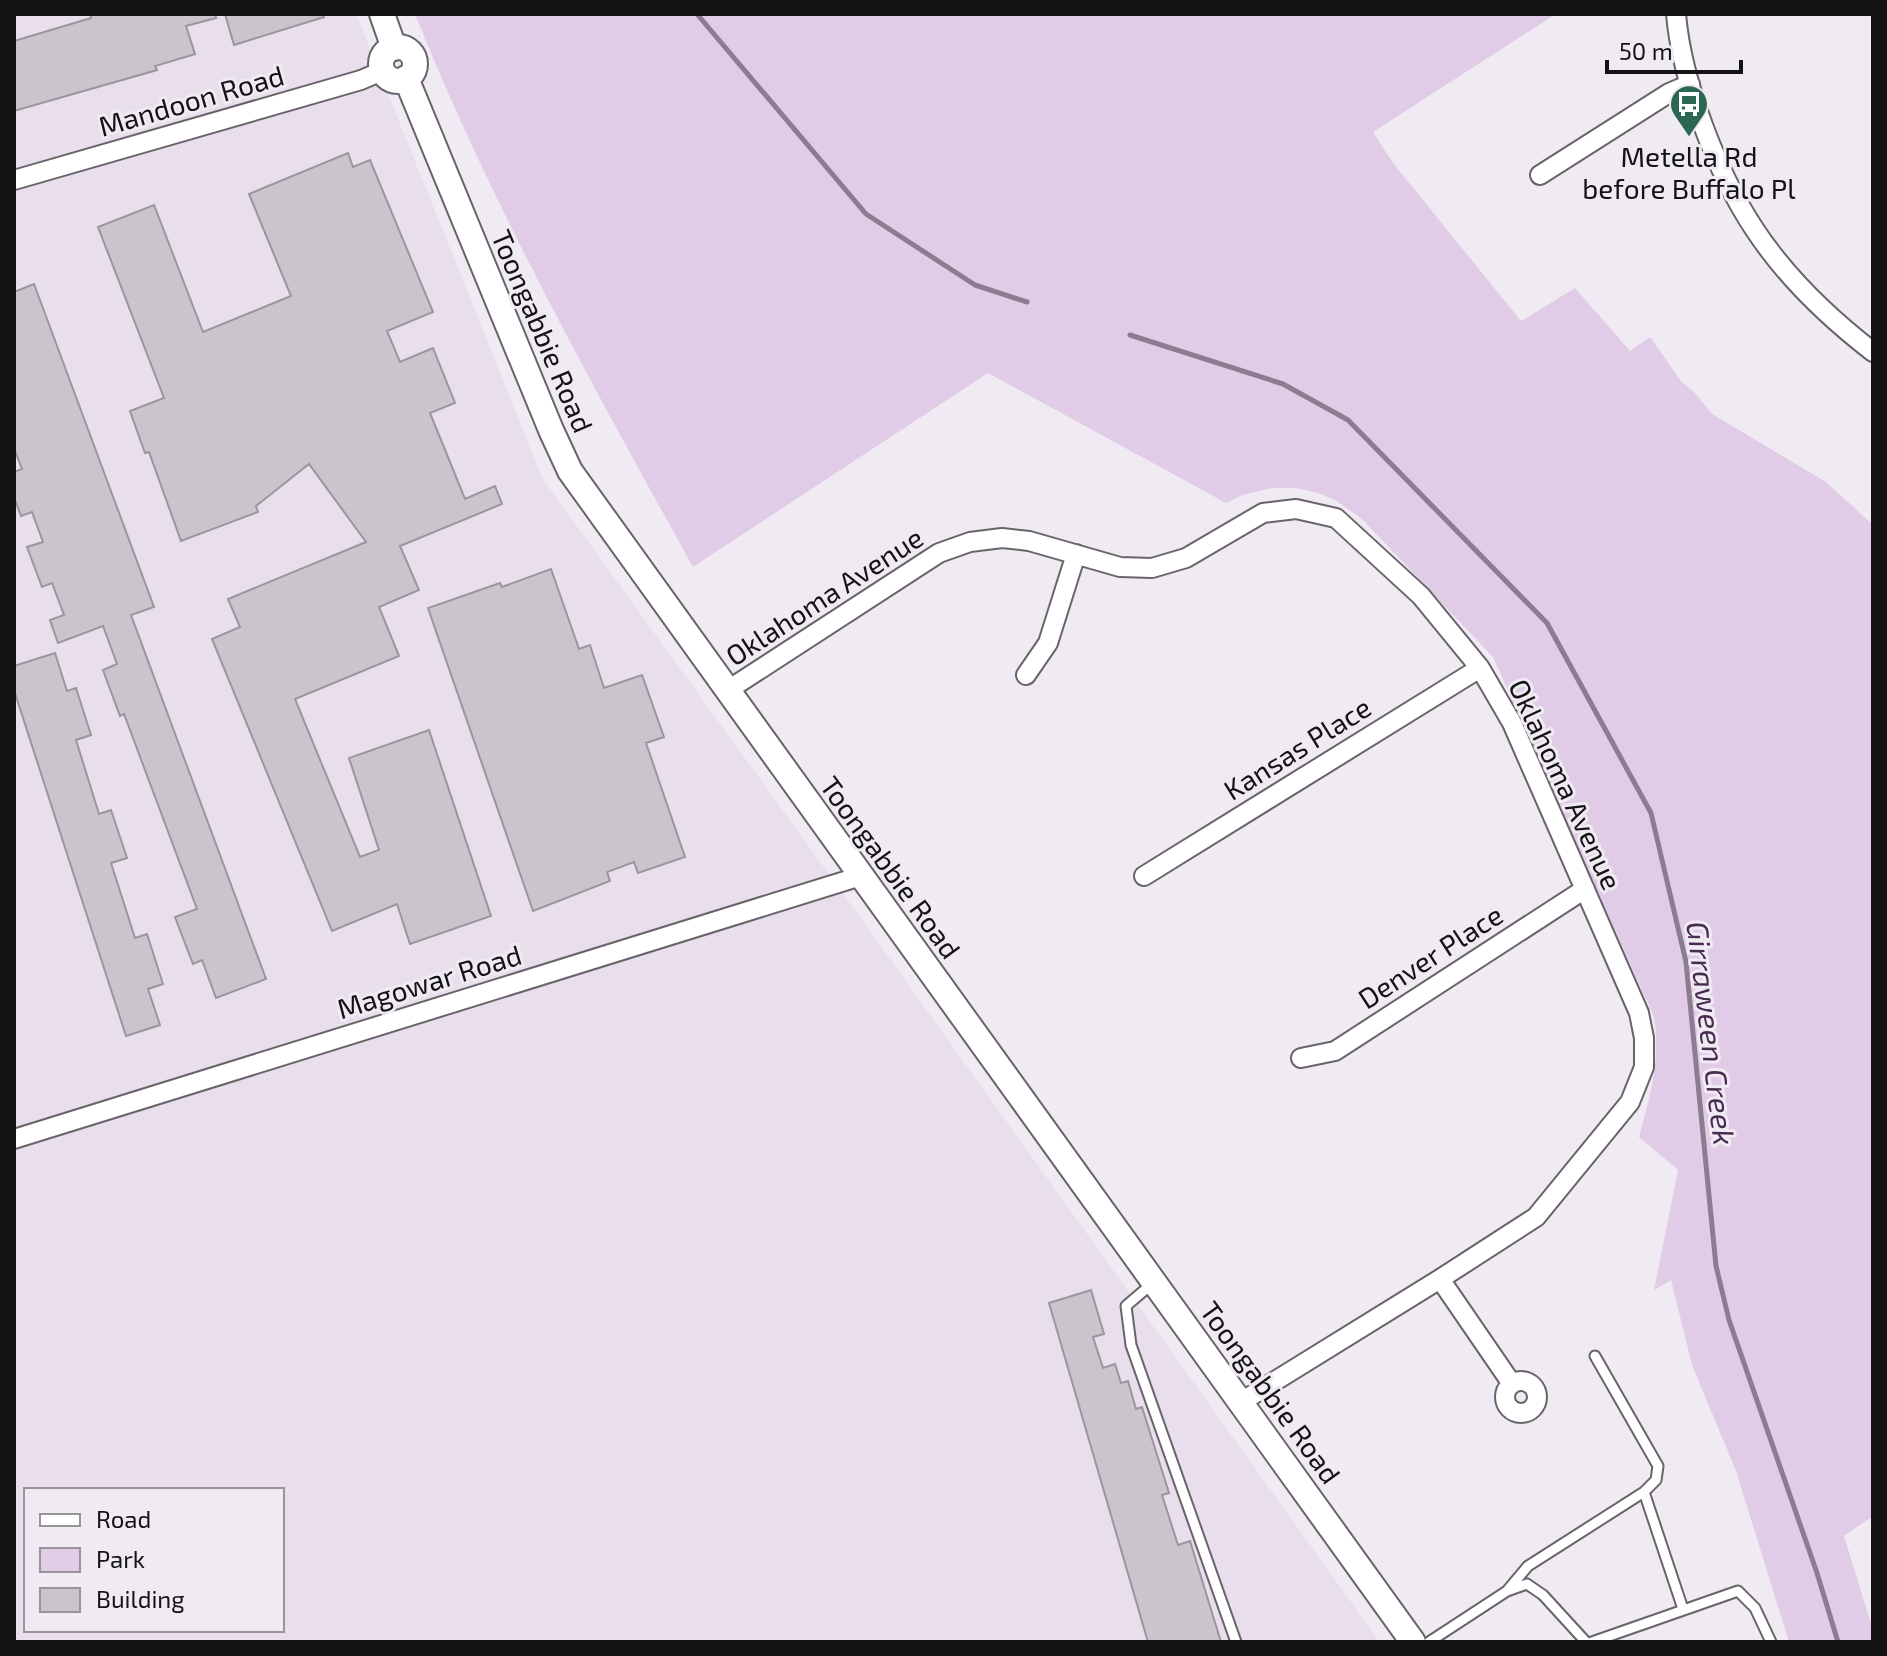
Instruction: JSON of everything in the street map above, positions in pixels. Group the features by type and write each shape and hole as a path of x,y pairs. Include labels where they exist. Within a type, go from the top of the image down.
{"main road":[{"path":"382,14 394,48"},
{"path":"394,48 406,50 414,61 412,73 406,78 395,81 382,71 383,56 394,48"},
{"name":"Toongabbie Road","path":"406,78 570,471 1416,1642"},
{"path":"1416,1642 1429,1642"}],"street":[{"path":"1676,14 1690,84 1711,147 1754,229 1823,310 1873,352"},
{"name":"Mandoon Road","path":"14,180 361,80 382,71"},
{"path":"1540,175 1669,93 1690,84"},
{"name":"Oklahoma Avenue","path":"728,690 939,553 970,542 1002,538 1029,541 1120,567 1152,568 1186,558 1263,513 1296,509 1336,518 1421,596 1480,668 1512,723 1639,1013 1644,1038 1644,1067 1630,1102 1536,1217 1241,1402"},
{"path":"1026,675 1048,643 1076,554"},
{"name":"Kansas Place","path":"1144,876 1480,668"},
{"name":"Magowar Road","path":"14,1139 861,876"},
{"name":"Denver Place","path":"1301,1058 1335,1051 1585,889"},
{"path":"1440,1279 1512,1384"}],"lane":[{"path":"1154,1282 1126,1306 1131,1345 1236,1642"},
{"path":"1507,1591 1528,1566 1644,1492 1656,1480 1658,1466 1595,1356"},
{"path":"1644,1492 1683,1609"},
{"path":"1429,1642 1507,1591 1527,1584 1543,1595 1586,1642"},
{"path":"1592,1642 1738,1591 1755,1608 1771,1642"}],"shaded area":[{"path":"14,14 356,14 542,478 1377,1642 14,1642"}],"green space":[{"path":"415,14 1556,14 1373,132 1393,163 1521,321 1575,288 1630,351 1650,337 1681,381 1712,414 1826,482 1873,525 1873,1516 1844,1536 1873,1630 1873,1642 1789,1642 1736,1471 1692,1365 1671,1280 1654,1290 1678,1170 1639,1137 1655,1063 1654,1017 1493,657 1362,519 1335,500 1296,488 1272,488 1226,503 988,373 693,567 510,226"}],"building":[{"path":"90,14 215,14 216,18 186,26 195,54 155,66 157,70 14,111 14,41 91,18"},
{"path":"225,14 323,14 324,17 234,45"},
{"path":"348,153 353,167 370,160 433,312 387,331 400,362 433,348 455,403 430,413 465,499 495,486 502,504 400,546 419,590 379,607 399,656 295,699 360,857 379,850 349,758 429,730 491,916 410,944 397,904 332,931 212,639 240,627 228,599 366,542 309,464 256,506 258,512 181,541 149,452 145,453 130,411 164,398 98,227 154,205 203,332 291,296 249,194"},
{"path":"34,284 154,607 131,615 266,979 216,998 202,960 193,964 175,917 197,909 124,714 120,716 103,670 117,664 103,626 58,643 50,620 64,615 52,583 42,587 27,547 43,542 32,512 21,516 14,497 14,472 22,469 14,448 14,292"},
{"path":"551,569 579,649 590,645 604,688 642,675 664,737 646,743 685,857 638,873 634,862 607,872 610,881 533,911 428,608"},
{"path":"55,653 67,691 76,688 91,735 76,740 99,814 111,810 127,858 111,863 135,938 147,934 163,984 148,989 160,1025 126,1036 14,690 14,666"},
{"path":"1091,1290 1104,1334 1093,1337 1103,1368 1115,1364 1121,1383 1128,1381 1136,1409 1142,1407 1169,1493 1162,1495 1178,1545 1190,1541 1221,1642 1148,1642 1049,1303"}],"waterway":[{"name":"Girraween Creek","path":"697,14 866,214 975,285 1027,302"},
{"name":"Girraween Creek","path":"1130,335 1283,384 1348,420 1547,623 1651,813 1686,962 1716,1266 1729,1320 1838,1642"}],"place":[{"name":"Metella Rd before Buffalo Pl","path":"1689,138"}]}
